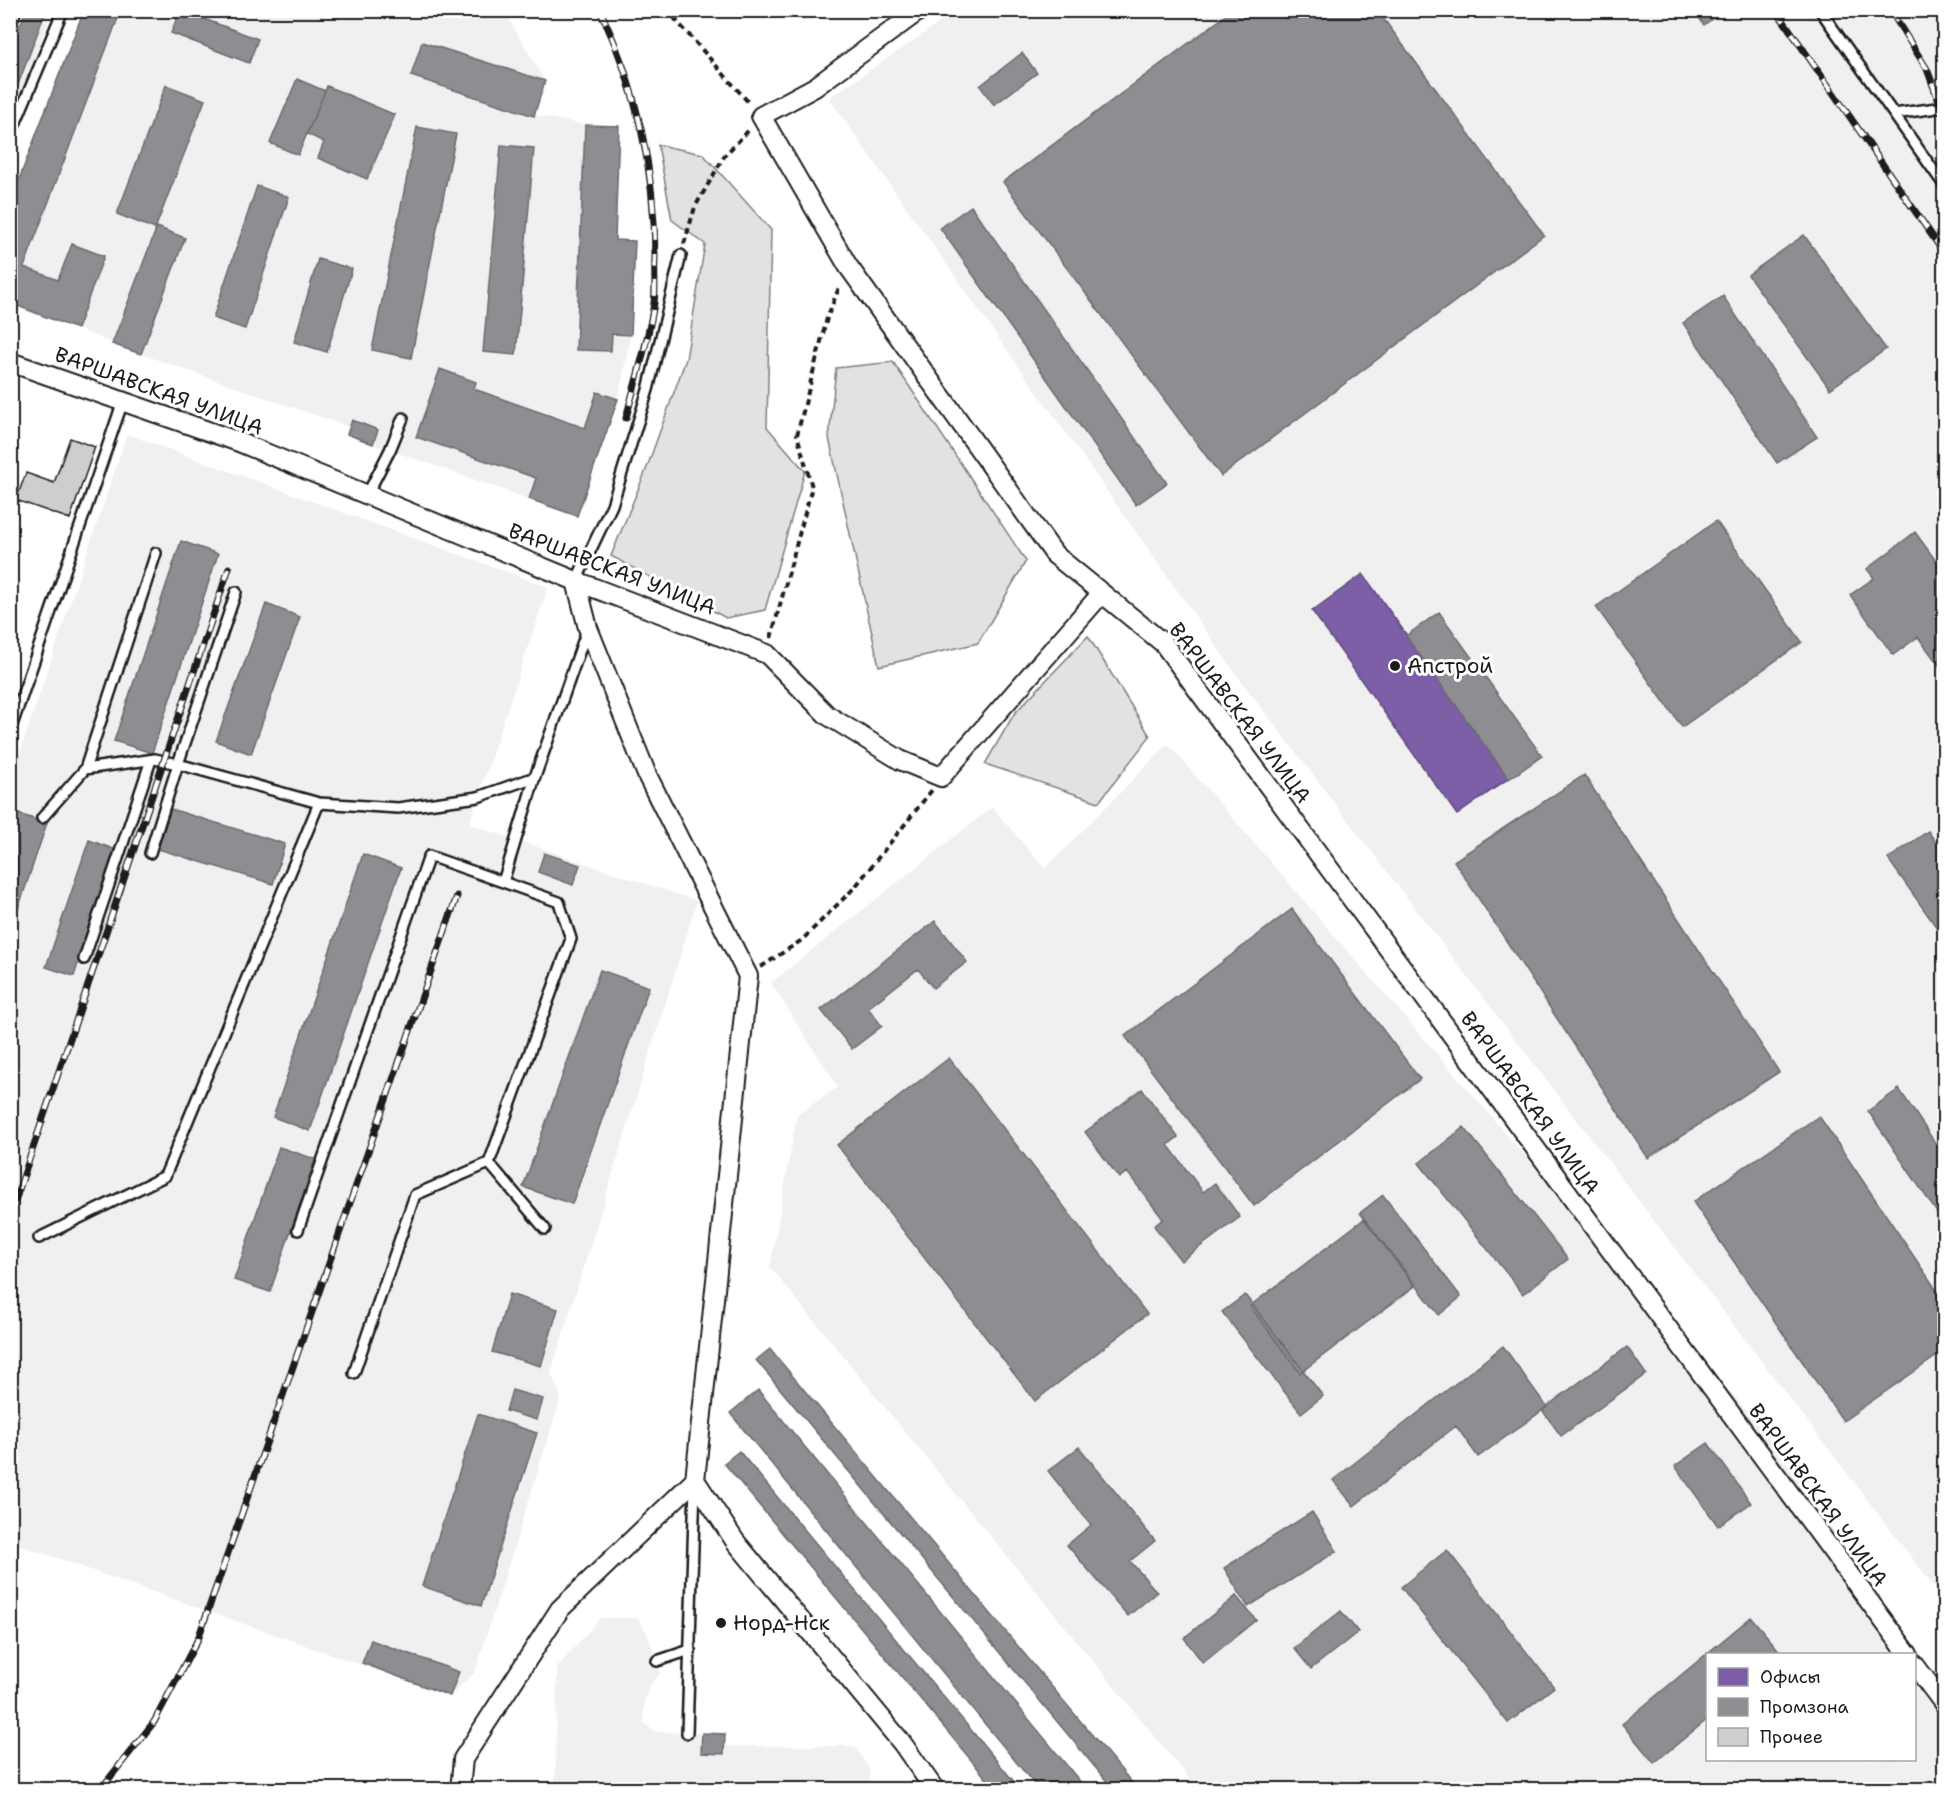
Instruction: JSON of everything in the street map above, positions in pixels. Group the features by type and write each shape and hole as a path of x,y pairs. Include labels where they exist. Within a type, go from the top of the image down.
{"street":[{"path":"761,116 815,87 920,10"},
{"name":"ВАРШАВСКАЯ УЛИЦА","path":"761,116 848,266 1055,555 1163,643 1907,1653"},
{"name":"ВАРШАВСКАЯ УЛИЦА","path":"10,362 239,442 576,581 767,654 827,715 900,760 941,777"},
{"path":"576,581 588,628 647,775 748,976 695,1480 735,1541 902,1743 935,1790"},
{"path":"941,777 1102,593"},
{"path":"459,1790 463,1759 560,1610 695,1480"},
{"path":"1916,1667 1944,1704"}],"lane":[{"path":"10,25 16,10"},
{"path":"10,136 63,10"},
{"path":"1820,10 1944,185"},
{"path":"1894,114 1944,107"},
{"path":"576,581 612,505 648,390 681,255"},
{"path":"10,731 123,401"},
{"path":"367,495 403,418"},
{"path":"42,818 85,769 156,553"},
{"path":"150,853 236,592"},
{"path":"503,882 536,777 588,628"},
{"path":"85,769 151,760 178,764 319,803 398,808 478,797 536,777"},
{"path":"84,959 151,760"},
{"path":"39,1238 165,1176 319,803"},
{"path":"298,1230 429,856 559,902 571,939 489,1163 416,1195 354,1373"},
{"path":"489,1163 545,1229"},
{"path":"687,1733 695,1480"},
{"path":"657,1661 690,1650"}],"path":[{"path":"667,10 761,116 725,155 695,207 681,255"},
{"path":"767,654 812,487 797,435 827,318 848,266"},
{"path":"748,976 802,940 855,887 941,777"}],"shaded area":[{"path":"11,11 52,11 11,122"},
{"path":"84,11 504,11 545,81 534,115 585,125 619,126 615,239 635,241 631,335 618,399 577,516 373,444 349,427 141,354 11,303 10,203"},
{"path":"957,11 1944,11 1944,1600 1242,682 829,98"},
{"path":"658,145 703,154 771,230 767,427 805,471 765,610 726,618 611,556 646,470 686,359 705,244 672,220"},
{"path":"893,362 1026,561 978,643 879,666 829,438 836,368"},
{"path":"127,434 548,587 469,824 697,901 551,1373 561,1397 475,1672 450,1696 11,1542 11,779"},
{"path":"1088,636 1150,736 1099,802 985,764 1014,714"},
{"path":"1168,744 1769,1437 1944,1690 1944,1789 1198,1789 770,1267 797,1115 838,1087 771,983 992,807 1045,869"},
{"path":"600,1618 638,1618 647,1633 661,1673 651,1683 644,1703 644,1723 656,1732 725,1734 725,1746 855,1746 869,1769 871,1789 555,1790 557,1668"}],"building: Офисы":[{"path":"1363,574 1509,778 1457,815 1312,611"}],"building: Промзона":[{"path":"26,10 46,10 10,106 10,51"},
{"path":"84,10 121,10 24,267 58,280 72,244 104,256 77,329 10,303 10,203"},
{"path":"180,10 258,39 249,63 171,33"},
{"path":"1233,10 1377,10 1544,235 1221,476 1003,182"},
{"path":"1694,10 1724,10 1704,25"},
{"path":"422,42 545,81 534,116 411,76"},
{"path":"1022,53 1037,73 994,105 980,86"},
{"path":"297,79 325,91 298,155 270,143"},
{"path":"166,85 205,100 155,229 117,214"},
{"path":"327,86 395,115 367,179 318,158 324,142 307,134"},
{"path":"585,125 619,126 615,240 635,241 631,335 612,334 611,351 576,350"},
{"path":"417,127 456,134 411,358 372,350"},
{"path":"501,145 534,148 516,355 483,352"},
{"path":"257,186 289,197 245,329 213,318"},
{"path":"971,206 1167,483 1136,505 940,228"},
{"path":"157,227 185,238 141,354 112,344"},
{"path":"1804,235 1886,349 1830,389 1748,275"},
{"path":"318,259 352,269 327,352 294,342"},
{"path":"1723,296 1817,437 1777,463 1683,323"},
{"path":"440,369 476,382 474,389 585,428 597,392 618,399 577,516 529,499 536,478 416,437"},
{"path":"352,420 378,430 373,444 347,434"},
{"path":"1716,521 1802,642 1682,727 1596,607"},
{"path":"1915,532 1944,572 1944,672 1918,637 1893,655 1850,595 1874,578 1867,569"},
{"path":"181,541 218,554 152,753 114,741"},
{"path":"266,604 300,617 251,754 216,741"},
{"path":"1439,612 1542,756 1509,779 1406,636"},
{"path":"1584,775 1779,1072 1648,1158 1454,861"},
{"path":"171,809 285,844 273,884 158,849"},
{"path":"12,812 47,823 10,933 10,817"},
{"path":"1928,831 1944,854 1944,938 1888,859"},
{"path":"89,840 116,850 74,976 46,967"},
{"path":"544,853 580,865 573,885 538,872"},
{"path":"363,854 401,868 310,1131 273,1117"},
{"path":"1292,909 1420,1079 1254,1206 1125,1036"},
{"path":"935,921 967,962 933,988 918,969 868,1008 882,1026 852,1049 821,1010"},
{"path":"600,970 649,987 572,1204 523,1187"},
{"path":"949,1058 1147,1314 1035,1401 837,1145"},
{"path":"1142,1089 1178,1137 1168,1145 1203,1192 1215,1183 1240,1217 1181,1261 1154,1226 1163,1219 1127,1172 1119,1178 1085,1132"},
{"path":"1899,1089 1944,1156 1944,1223 1868,1111"},
{"path":"1819,1116 1944,1301 1944,1351 1843,1421 1693,1202"},
{"path":"1464,1127 1568,1259 1523,1294 1419,1163"},
{"path":"279,1147 315,1159 270,1292 234,1280"},
{"path":"1383,1195 1461,1297 1439,1315 1360,1213"},
{"path":"1364,1219 1415,1286 1300,1373 1250,1306"},
{"path":"509,1294 558,1309 541,1366 492,1352"},
{"path":"1245,1295 1323,1396 1301,1413 1222,1312"},
{"path":"1503,1346 1547,1407 1478,1457 1456,1426 1354,1506 1333,1480"},
{"path":"1627,1347 1646,1374 1561,1436 1542,1410"},
{"path":"770,1349 1138,1790 1114,1790 756,1360"},
{"path":"512,1390 543,1399 537,1420 506,1411"},
{"path":"758,1390 1087,1790 1039,1790 730,1413"},
{"path":"478,1414 537,1433 481,1606 422,1586"},
{"path":"1708,1443 1751,1503 1718,1526 1675,1466"},
{"path":"1079,1447 1155,1541 1130,1561 1157,1592 1128,1616 1067,1545 1091,1525 1048,1471"},
{"path":"739,1451 1021,1790 996,1790 724,1463"},
{"path":"1312,1512 1337,1551 1248,1607 1224,1568"},
{"path":"1447,1550 1554,1687 1508,1723 1401,1587"},
{"path":"1236,1596 1256,1620 1203,1663 1184,1638"},
{"path":"1341,1611 1358,1632 1311,1669 1294,1648"},
{"path":"1751,1617 1781,1653 1708,1653"},
{"path":"371,1640 459,1672 450,1696 362,1663"},
{"path":"1706,1654 1706,1721 1654,1763 1622,1724"},
{"path":"702,1733 725,1734 724,1754 701,1753"}],"building: Прочее":[{"path":"70,438 95,447 70,519 16,500 26,473 54,483"}],"railway":[{"path":"600,10 634,100 647,162 654,225 654,303 626,418"},
{"path":"1776,10 1944,253"},
{"path":"1890,10 1927,69 1944,115"},
{"path":"10,1216 229,568"},
{"path":"100,1790 154,1722 198,1639 457,896"}],"place":[{"name":"Апстрой","path":"1395,666"},
{"name":"Норд-Нск","path":"721,1623"}]}
